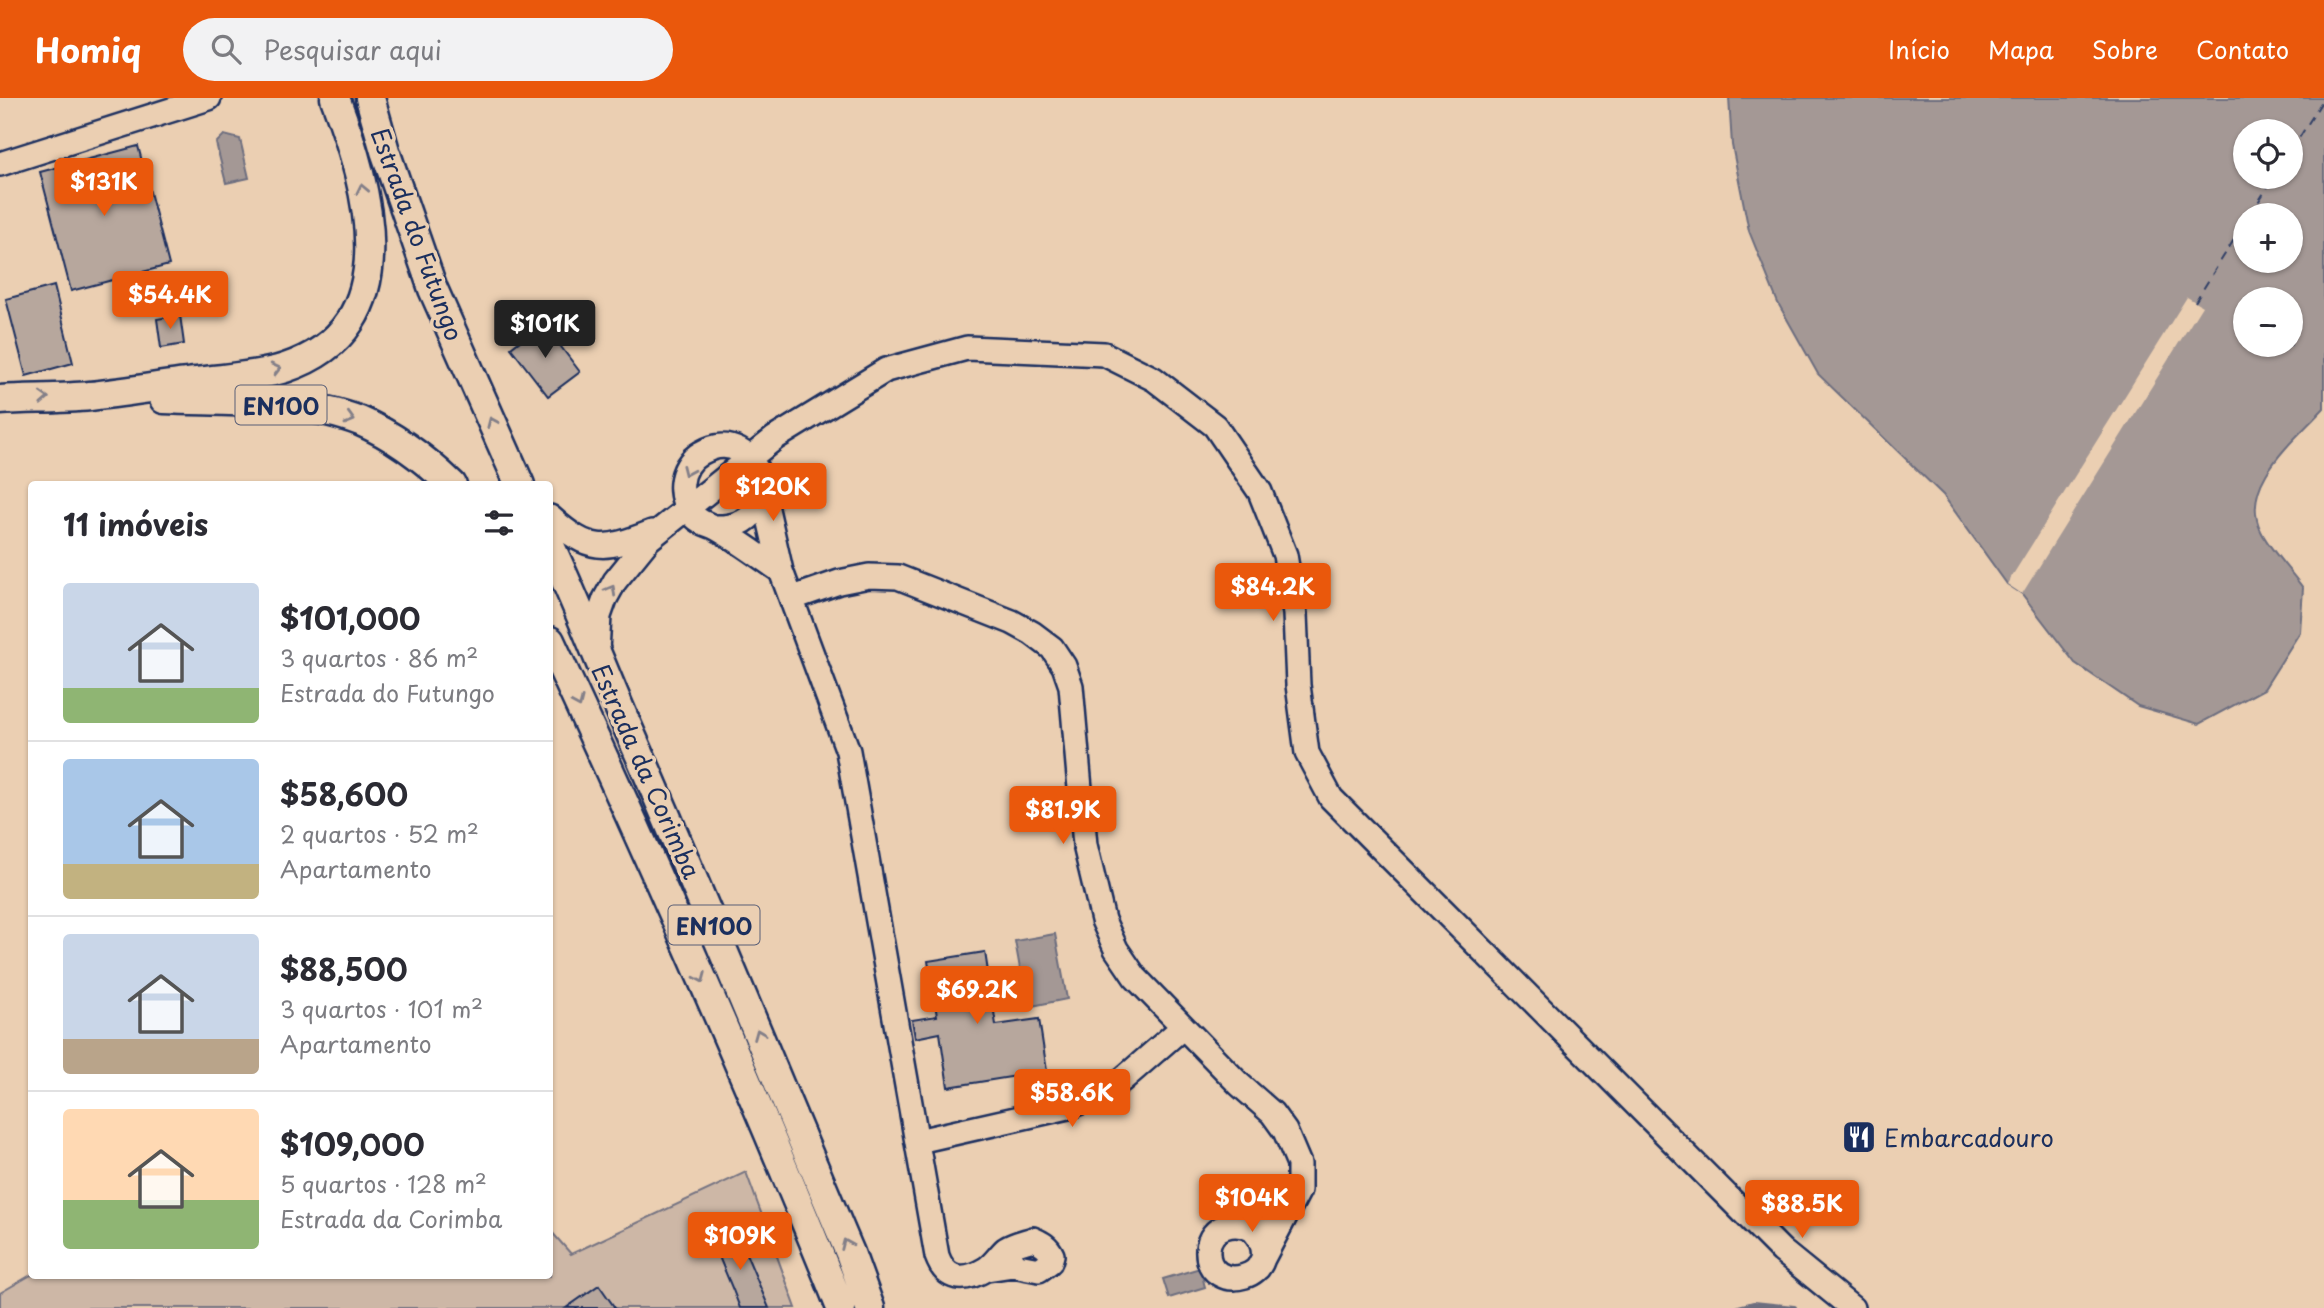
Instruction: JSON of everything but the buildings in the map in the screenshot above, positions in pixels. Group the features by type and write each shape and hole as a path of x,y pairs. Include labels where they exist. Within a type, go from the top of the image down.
{"main road":[{"name":"Estrada do Futungo","path":"0,400 88,396 284,369 324,349 339,336 353,318 366,290 370,250 361,184 335,98"},
{"name":"Estrada do Futungo","path":"370,98 385,151 433,289 518,481"},
{"name":"EN100","path":"88,396 274,404 319,411 358,421 385,434 429,463 448,481"},
{"name":"Estrada da Corimba","path":"553,552 704,902 850,1253 870,1308"},
{"name":"Estrada da Corimba","path":"553,648 673,913 841,1308"}],"street":[{"path":"0,164 209,98"},
{"path":"597,656 599,616 605,599 615,581 649,539 775,438 886,370 967,348 1104,354 1154,379 1215,426 1260,492 1284,555 1295,614 1298,685 1307,753 1331,798 1782,1251 1852,1308"},
{"path":"781,571 714,527 703,524 687,509 681,488 682,478 693,459 701,452 722,447 732,448 749,457 757,467 781,571 848,751 937,1256 942,1269 952,1276 963,1278 987,1269"},
{"path":"714,527 737,525 747,519 761,499 762,487"},
{"path":"553,519 575,537 606,547 622,545 665,527"},
{"path":"793,598 839,582 869,576 898,577 1012,622 1052,648 1064,666 1071,686 1085,845 1103,920 1116,949 1135,977 1239,1084 1272,1113 1285,1131 1299,1164 1299,1190 1258,1268"},
{"path":"918,1141 1068,1107 1094,1097 1122,1080 1183,1027"},
{"path":"1253,1230 1283,1219"},
{"path":"1235,1224 1245,1225 1253,1230 1264,1247 1263,1259 1258,1268 1242,1279 1230,1279 1221,1275 1209,1260 1211,1240 1221,1228 1235,1224"}],"shaded area":[{"path":"1729,98 2324,98 2324,408 2273,464 2257,496 2256,514 2261,531 2303,588 2300,632 2264,689 2199,724 2138,706 2075,663 2022,594 2007,584 1943,495 1818,374 1778,303 1749,231 1732,145"},
{"path":"224,135 240,139 249,178 226,183 216,143"},
{"path":"1055,934 1067,999 1027,1007 1015,941"},
{"path":"746,1172 796,1308 0,1308 0,1293 28,1277 28,1279 553,1279 553,1233 571,1254"},
{"path":"1200,1268 1205,1287 1169,1298 1163,1279"}],"pier":[{"path":"2187,297 2202,306 2022,594 2007,584"}],"waterway":[{"path":"1739,1308 1754,1304 1794,1308"}],"ferry route":[{"path":"2303,132 2324,98"},
{"path":"2258,203 2266,189"},
{"path":"2195,302 2233,241"}],"place":[{"name":"Embarcadouro","path":"1859,1137"}]}
